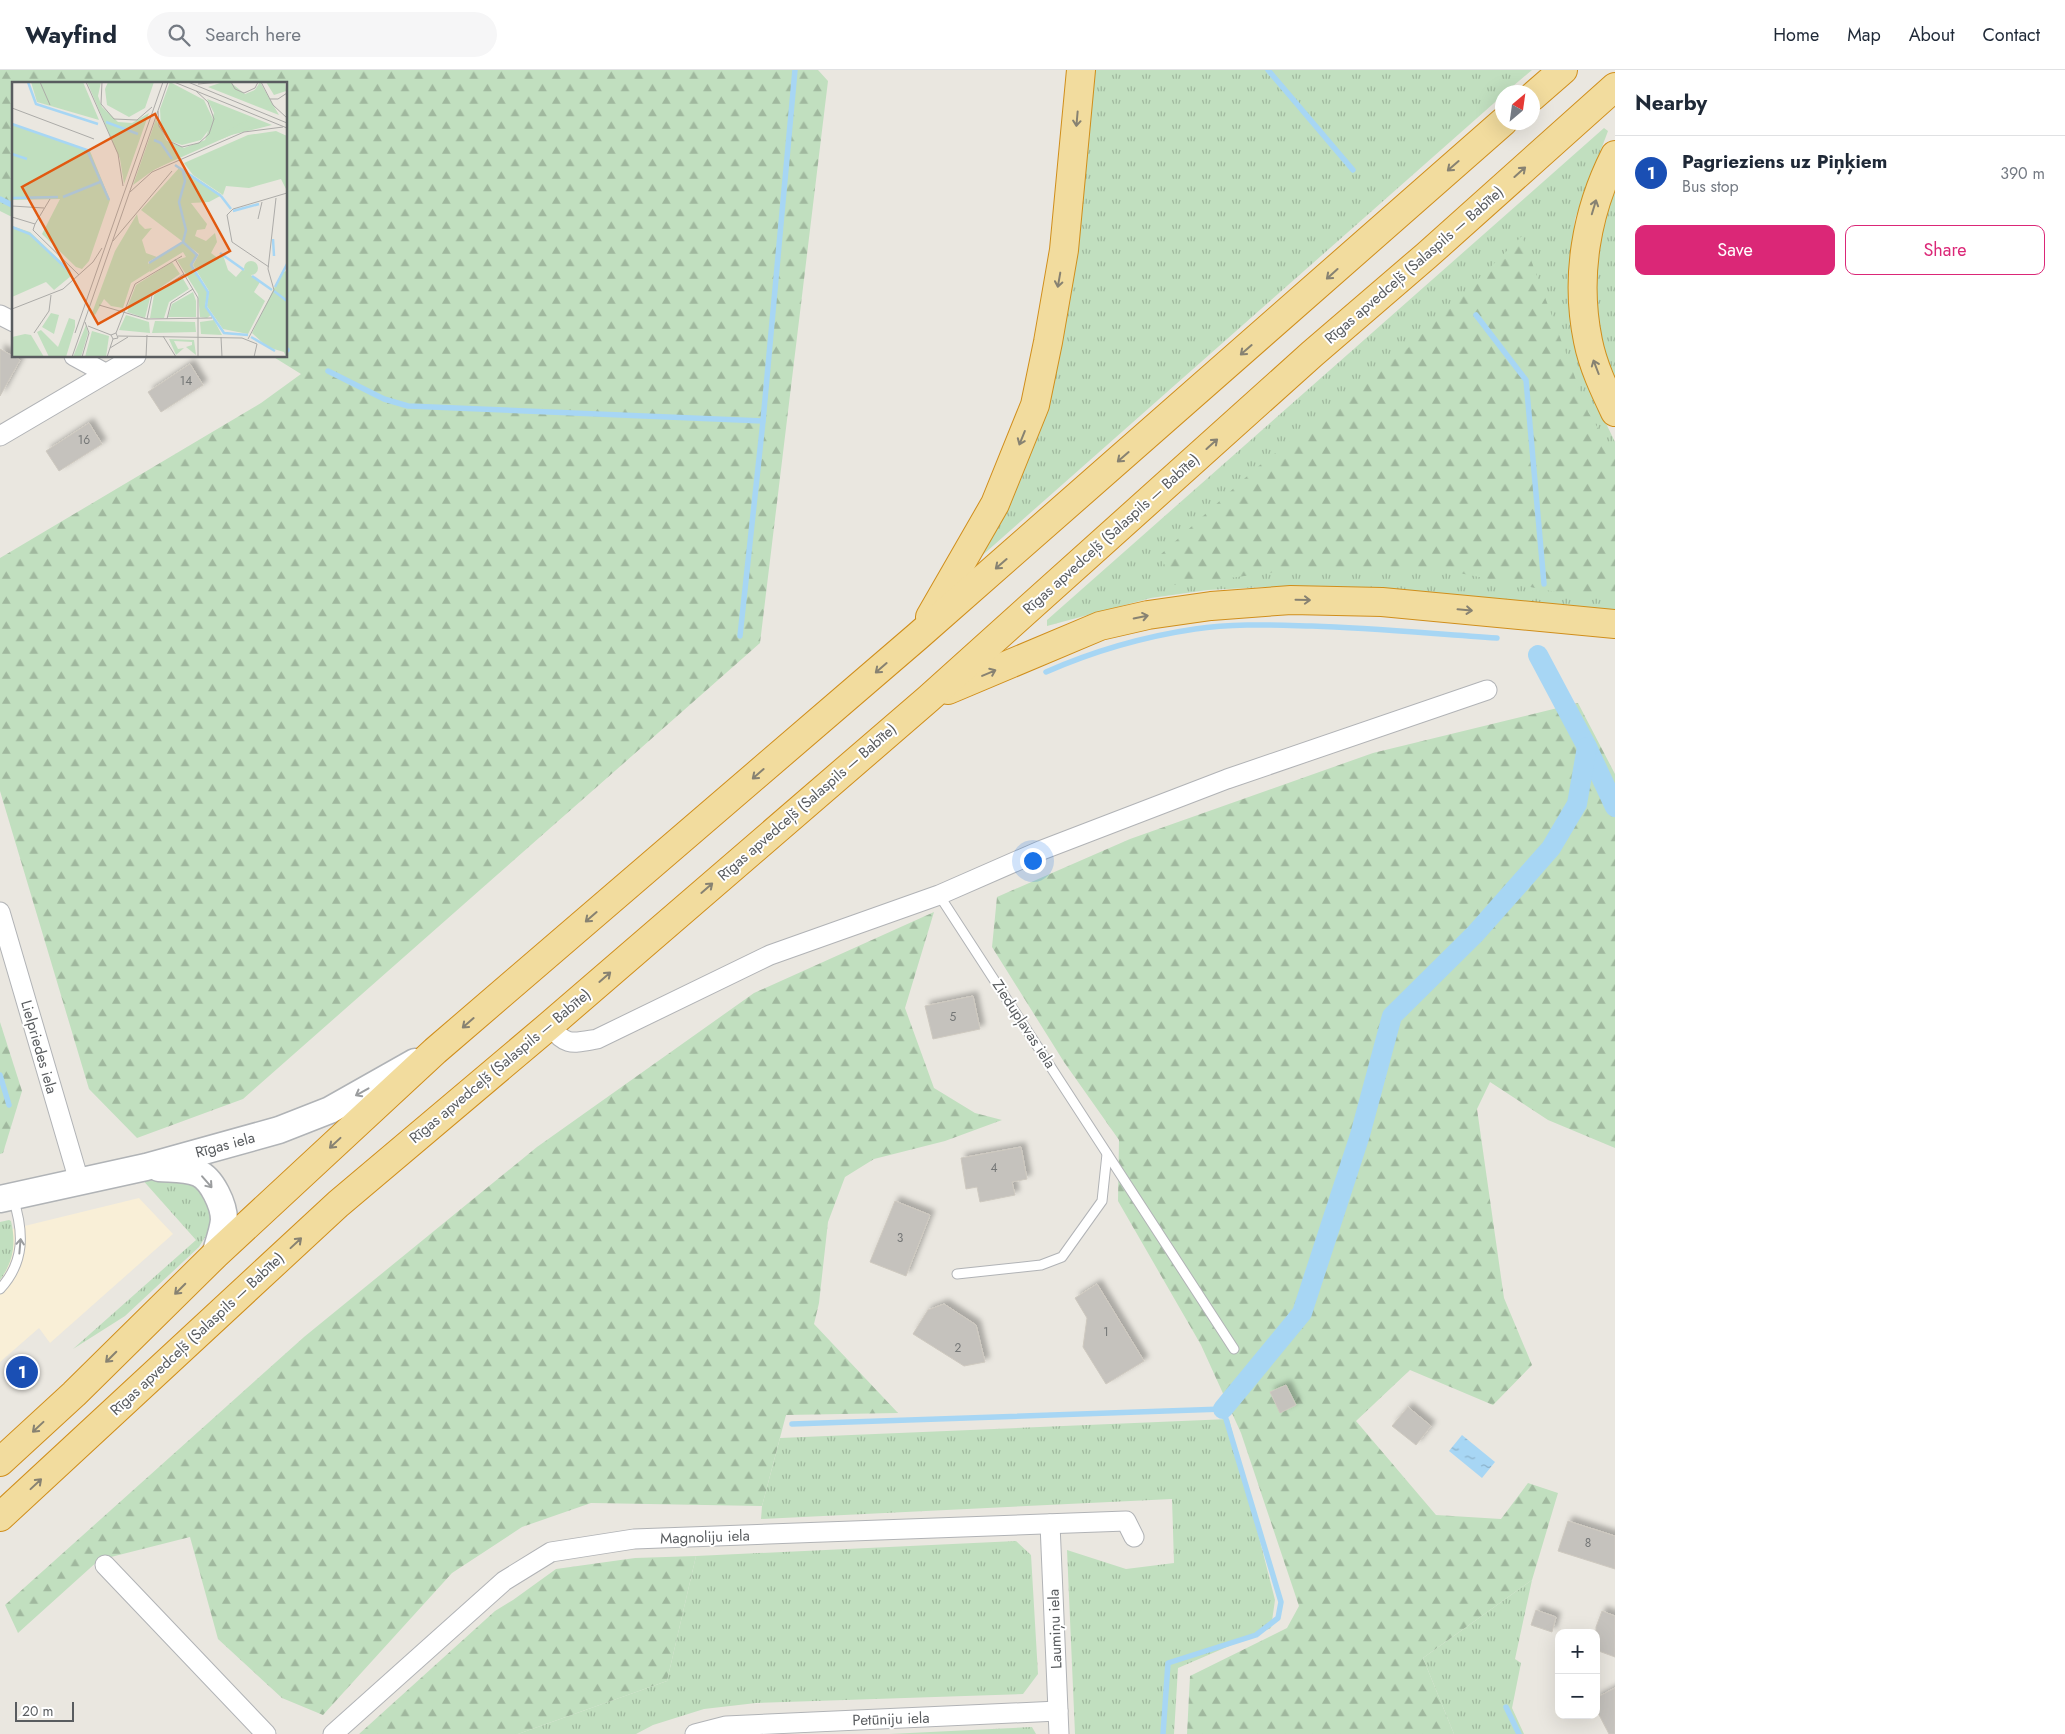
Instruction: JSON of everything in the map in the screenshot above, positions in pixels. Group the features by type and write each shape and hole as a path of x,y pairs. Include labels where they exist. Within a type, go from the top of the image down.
{"highway":[{"path":"918,636 996,504 1034,405 1048,342 1064,250 1081,70"},
{"path":"1540,90 1563,70"},
{"name":"Rīgas apvedceļš (Salaspils — Babīte)","path":"0,1517 338,1204 550,1025 928,699 1312,354 1426,256 1615,88"},
{"path":"0,1462 74,1394 215,1255 435,1051 918,636 1495,129"},
{"path":"1615,155 1592,210 1584,258 1582,291 1590,347 1615,412"},
{"path":"928,699 1100,626 1148,615 1211,606 1291,600 1382,602 1615,624"}],"main road":[{"name":"Rīgas iela","path":"6,1198 146,1167 279,1130 330,1110 435,1051"},
{"path":"146,1167 186,1170 199,1174 210,1182 217,1195 224,1221 215,1255"}],"street":[{"path":"0,315 12,321"},
{"path":"78,358 105,373"},
{"path":"0,436 132,358"},
{"path":"550,1025 558,1037 571,1043 597,1039 770,955 939,896 1042,850 1227,779 1487,690"},
{"name":"Lielpriedes iela","path":"0,912 79,1181"},
{"name":"Magnoliju iela","path":"333,1734 504,1581 551,1552 634,1539 1126,1521 1134,1537"},
{"name":"Laumiņu iela","path":"1050,1524 1059,1734"},
{"path":"105,1564 266,1734"},
{"name":"Petūniju iela","path":"695,1734 726,1726 1058,1711"}],"lane":[{"name":"Ziedupļavas iela","path":"939,896 999,984 1234,1349"},
{"path":"957,1274 1041,1265 1062,1257 1102,1201 1107,1154"},
{"path":"0,1289 14,1271 18,1260 21,1230 6,1198"}],"shaded area":[{"path":"139,1198 173,1234 50,1343 39,1328 0,1362 0,1232"}],"green space":[{"path":"0,70 818,70 828,81 760,643 243,1099 137,1138 89,1089 0,791 0,558 261,403 301,374 275,358 288,358 288,82 12,82 12,217 0,211"},
{"path":"1089,70 1532,70 1514,85 1495,85 1495,102 977,560 1012,479"},
{"path":"1604,128 1608,131 1575,219 1570,273 1591,392 1615,442 1615,611 1327,587 1267,587 1208,590 1151,598 1047,626 1047,620"},
{"path":"1615,184 1615,382 1601,333 1595,281 1599,239"},
{"path":"1522,236 1588,412 1615,456 1615,592 1576,596 1444,570 1283,571 1174,585 1160,555 1255,469 1408,348"},
{"path":"1578,703 1615,774 1615,1148 1548,1120 1490,1082 1477,1109 1504,1298 1532,1365 1493,1405 1410,1370 1356,1421 1436,1515 1501,1519 1528,1483 1558,1493 1532,1580 1423,1658 1454,1734 1187,1734 1190,1676 1287,1628 1299,1606 1241,1433 1201,1345 1118,1201 1119,1140 1064,1062 992,947 997,897 1130,839 1373,753"},
{"path":"934,912 905,1008 934,1088 975,1113 1002,1120 945,1141 874,1159 845,1177 828,1222 819,1303 814,1324 898,1413 786,1415 762,1506 591,1503 522,1527 452,1573 323,1715 282,1698 218,1639 190,1537 99,1560 18,1633 5,1605 304,1337 537,1147 754,993"},
{"path":"0,1022 22,1091 3,1153 0,1154"},
{"path":"140,1177 194,1183 210,1205 212,1221 207,1234 199,1247 125,1316 73,1349 196,1240"},
{"path":"9,1220 13,1229 13,1252 5,1273 0,1280 0,1222"},
{"path":"1229,1419 1275,1600 1271,1628 1178,1668 1174,1734 1075,1734 1067,1550 1126,1569 1174,1563 1172,1499 761,1519 762,1506 780,1438"},
{"path":"1016,1541 1031,1555 1038,1674 1023,1694 756,1703 704,1709 653,1725 636,1734 518,1734 667,1681 696,1556"},
{"path":"696,1556 667,1681 518,1734 359,1734 495,1611 556,1569 635,1558"},
{"path":"1532,1580 1515,1659 1521,1663 1512,1708 1524,1734 1454,1734 1423,1658"},
{"path":"1032,1727 1036,1734 889,1734"}],"water":[{"path":"1462,1435 1495,1462 1482,1478 1449,1451"}],"building":[{"path":"0,349 12,356 12,358 20,360 0,396"},
{"path":"190,364 203,385 161,412 148,392"},
{"path":"89,423 102,444 59,471 46,451"},
{"path":"973,996 980,1029 933,1039 925,1006"},
{"path":"1021,1147 1027,1179 1012,1182 1015,1195 980,1202 977,1187 966,1189 961,1158"},
{"path":"895,1201 930,1215 906,1276 870,1262"},
{"path":"1097,1284 1144,1361 1106,1384 1083,1347 1087,1318 1075,1298"},
{"path":"944,1304 976,1325 985,1362 964,1366 913,1334 928,1310"},
{"path":"1286,1385 1296,1405 1280,1413 1270,1392"},
{"path":"1408,1407 1431,1426 1416,1445 1392,1426"},
{"path":"1568,1521 1615,1536 1615,1569 1558,1551"},
{"path":"1536,1610 1556,1617 1552,1632 1531,1625"},
{"path":"1602,1611 1615,1616 1615,1657 1600,1651 1600,1629 1596,1629"},
{"path":"1615,1688 1615,1734 1609,1734 1600,1717 1600,1696"}],"waterway":[{"path":"740,636 763,421 795,70"},
{"path":"1268,70 1353,170"},
{"path":"0,199 12,205"},
{"path":"1476,315 1526,380 1544,584"},
{"path":"328,371 384,399 408,406 763,421"},
{"path":"1046,672 1083,657 1137,640 1175,632 1224,626 1335,627 1497,638"},
{"path":"1538,655 1587,747 1615,807"},
{"path":"1223,1409 1302,1313 1360,1135 1392,1016 1475,934 1551,848 1577,804 1587,747"},
{"path":"0,1075 9,1105"},
{"path":"792,1424 1223,1409 1281,1602 1278,1618 1256,1635 1168,1663 1163,1734"},
{"path":"1506,1707 1519,1734"}],"place":[{"name":"Pagrieziens uz Piņķiem","path":"22,1372"}]}
